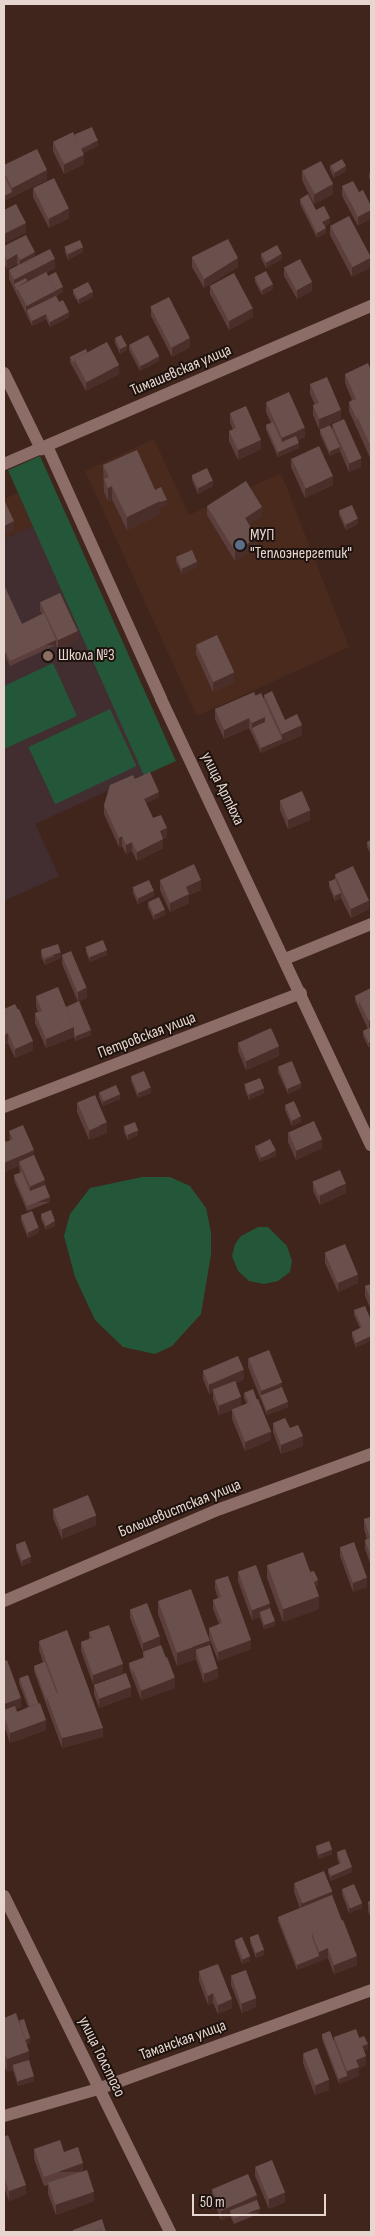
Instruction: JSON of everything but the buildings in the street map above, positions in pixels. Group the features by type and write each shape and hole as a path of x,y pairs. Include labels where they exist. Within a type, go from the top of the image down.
{"street":[{"name":"Тимашевская улица","path":"4,464 371,306"},
{"name":"улица Артюха","path":"4,373 44,447 371,1145"},
{"path":"285,959 371,924"},
{"name":"Петровская улица","path":"4,1106 301,993"},
{"name":"Большевистская улица","path":"4,1601 212,1513 371,1454"},
{"name":"улица Толстого","path":"4,1896 170,2232"},
{"name":"Таманская улица","path":"4,2116 98,2089 371,1990"}],"shaded area":[{"path":"154,439 189,515 281,473 349,647 197,716 85,471"},
{"path":"18,493 33,526 4,539 4,499"},
{"name":"Школа №3","path":"33,526 147,773 35,824 59,876 4,901 4,539"}],"green space":[{"path":"40,456 176,761 144,775 8,470"},
{"path":"53,663 77,716 4,749 4,686"},
{"path":"110,709 137,766 55,804 28,747"},
{"path":"142,1177 170,1177 190,1186 206,1208 211,1232 211,1255 201,1314 172,1346 155,1354 123,1347 95,1320 75,1277 64,1236 70,1214 90,1188"},
{"path":"258,1227 268,1227 287,1246 292,1261 290,1272 278,1281 264,1284 249,1281 238,1271 232,1256 235,1244 241,1236"}],"place":[{"name":"МУП \"Теплоэнергетик\"","path":"240,545"},
{"name":"Школа №3","path":"48,656"}]}
